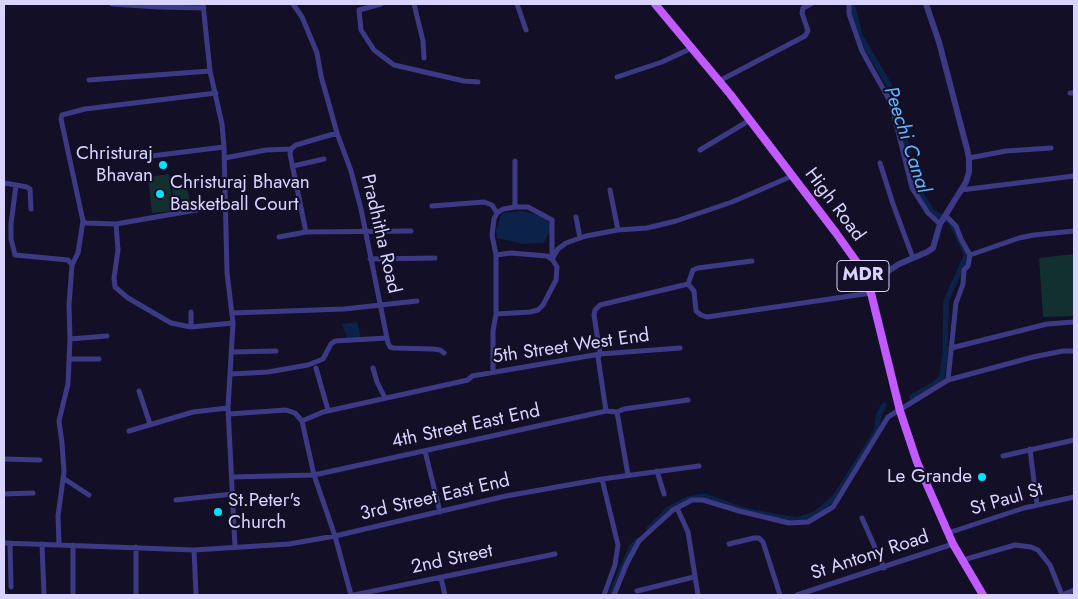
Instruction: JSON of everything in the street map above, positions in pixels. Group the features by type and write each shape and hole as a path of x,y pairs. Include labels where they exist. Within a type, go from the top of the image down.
{"main road":[{"name":"High Road","path":"655,4 750,120 856,261 871,293 900,411 917,462 953,544 983,595"}],"street":[{"path":"112,4 158,8 204,6 210,71 222,124 224,148 227,272 233,323 228,408 235,547"},
{"name":"Pradhitha Road","path":"293,4 302,17 317,53 321,76 337,133 351,171 387,338"},
{"path":"381,4 359,10 362,30 374,50 394,65 464,81 478,82"},
{"path":"414,4 423,42 424,58"},
{"path":"517,4 526,30"},
{"path":"719,81 805,36 808,31 802,13 803,8 811,4"},
{"path":"849,4 849,14 862,50 891,103 912,188 928,213 956,226 970,255 968,266 964,270 963,284 956,303 948,380"},
{"path":"867,285 899,264 933,248 943,219 966,182 969,172 969,158 939,42 926,4"},
{"path":"617,76 662,62 692,48"},
{"path":"89,80 210,71"},
{"path":"59,544 58,516 63,478 59,421 68,384 70,339 68,305 72,264 78,253 83,221 60,119 62,115 85,108 216,92"},
{"path":"700,150 750,120"},
{"path":"224,158 266,150 291,149 296,145 337,133"},
{"path":"143,157 224,148"},
{"path":"969,158 1051,148"},
{"path":"291,149 306,232"},
{"path":"293,166 324,159"},
{"path":"515,161 515,207"},
{"path":"880,163 913,258"},
{"path":"552,259 558,249 566,243 580,238 618,230 647,228 676,221 732,202 792,176"},
{"path":"961,190 1074,176"},
{"path":"4,184 27,187 30,190 30,209"},
{"path":"16,185 11,224 11,239 15,255 68,260 72,264"},
{"path":"610,190 618,230"},
{"path":"432,206 484,202 492,205 497,213"},
{"path":"83,221 86,223 116,224 225,206"},
{"path":"493,372 496,314 496,255 492,235 494,219 497,213 503,209 515,207 528,208 552,220 552,259"},
{"path":"576,217 580,238"},
{"path":"116,224 118,250 114,278 116,287 128,298 171,323 191,327 233,323"},
{"path":"279,237 306,232 411,231"},
{"path":"970,255 1027,236 1074,231"},
{"path":"496,255 511,253 547,256 552,259 557,267 556,280 543,305 538,310 496,314"},
{"path":"370,259 435,258"},
{"path":"688,284 693,270 698,268 752,261"},
{"path":"688,284 694,291 696,310 701,315 707,316 871,293"},
{"path":"606,411 598,357 600,354 594,315 595,310 600,305 688,284"},
{"path":"232,313 344,309 417,301"},
{"path":"191,312 191,327"},
{"path":"951,348 1047,324 1074,322"},
{"path":"70,339 107,336"},
{"path":"231,374 278,371 308,365 323,359 329,347 335,341 387,338 390,347 434,349 444,353"},
{"name":"5th Street West End","path":"302,421 328,410 468,380 472,376 600,354 680,348"},
{"path":"614,595 627,563 639,542 677,508 692,500 703,500 789,523 808,522 833,507 888,417 948,380 1033,357 1074,350"},
{"path":"232,352 276,351"},
{"path":"70,359 99,359"},
{"path":"316,368 328,410"},
{"path":"373,368 385,398"},
{"path":"139,391 150,424"},
{"name":"4th Street East End","path":"232,477 314,475 606,411 617,412 624,409 688,400"},
{"path":"129,431 193,412 228,408"},
{"path":"229,414 286,410 295,413 302,421 314,475 353,595"},
{"path":"617,412 628,475"},
{"path":"1003,456 1074,440"},
{"path":"1030,449 1038,505"},
{"path":"425,451 440,512"},
{"path":"4,460 40,460"},
{"name":"3rd Street East End","path":"7,543 136,546 194,550 289,544 335,536 506,496 602,479 699,466"},
{"path":"657,471 664,494"},
{"path":"63,478 89,495"},
{"path":"602,479 618,545 616,565 604,595"},
{"path":"4,494 33,493"},
{"path":"176,500 233,494"},
{"name":"St Paul St","path":"948,533 1038,505 1074,497"},
{"path":"677,508 688,532 698,595"},
{"path":"862,518 884,568"},
{"path":"729,544 754,538 758,538 763,542 780,595"},
{"path":"7,543 12,587"},
{"path":"42,544 44,595"},
{"name":"St Antony Road","path":"797,595 953,544"},
{"path":"72,545 73,595"},
{"path":"136,546 136,595"},
{"path":"963,560 1015,546 1038,550 1050,565 1062,595 1074,590"},
{"path":"194,550 196,595"},
{"name":"2nd Street","path":"353,595 555,554"},
{"path":"637,591 694,577"},
{"path":"441,578 445,595"},
{"path":"820,588 822,595"}],"green space":[{"name":"Christuraj Bhavan Basketball Court","path":"169,174 173,211 152,213 148,177"},
{"path":"187,187 190,203 174,206 172,189"},
{"path":"1074,254 1074,316 1043,317 1039,258"}],"water":[{"path":"523,211 541,216 552,225 544,243 523,244 497,238 496,231 502,213"},
{"path":"357,322 361,338 347,338 342,324"}],"waterway":[{"name":"Peechi Canal","path":"852,4 860,36 889,85 903,131 916,186 932,212 951,222 967,255 946,301 945,355 942,377 933,385 912,397"},
{"name":"Peechi Canal","path":"649,529 669,509 688,499 705,496 743,510 777,517 797,520 815,514 835,497 850,474 876,432 879,415 884,405"},
{"name":"Peechi Canal","path":"611,595 631,548 639,540"}],"place":[{"name":"Christuraj Bhavan","path":"163,165"},
{"name":"Christuraj Bhavan Basketball Court","path":"160,194"},
{"name":"Le Grande","path":"982,477"},
{"name":"St.Peter's Church","path":"218,512"}]}
